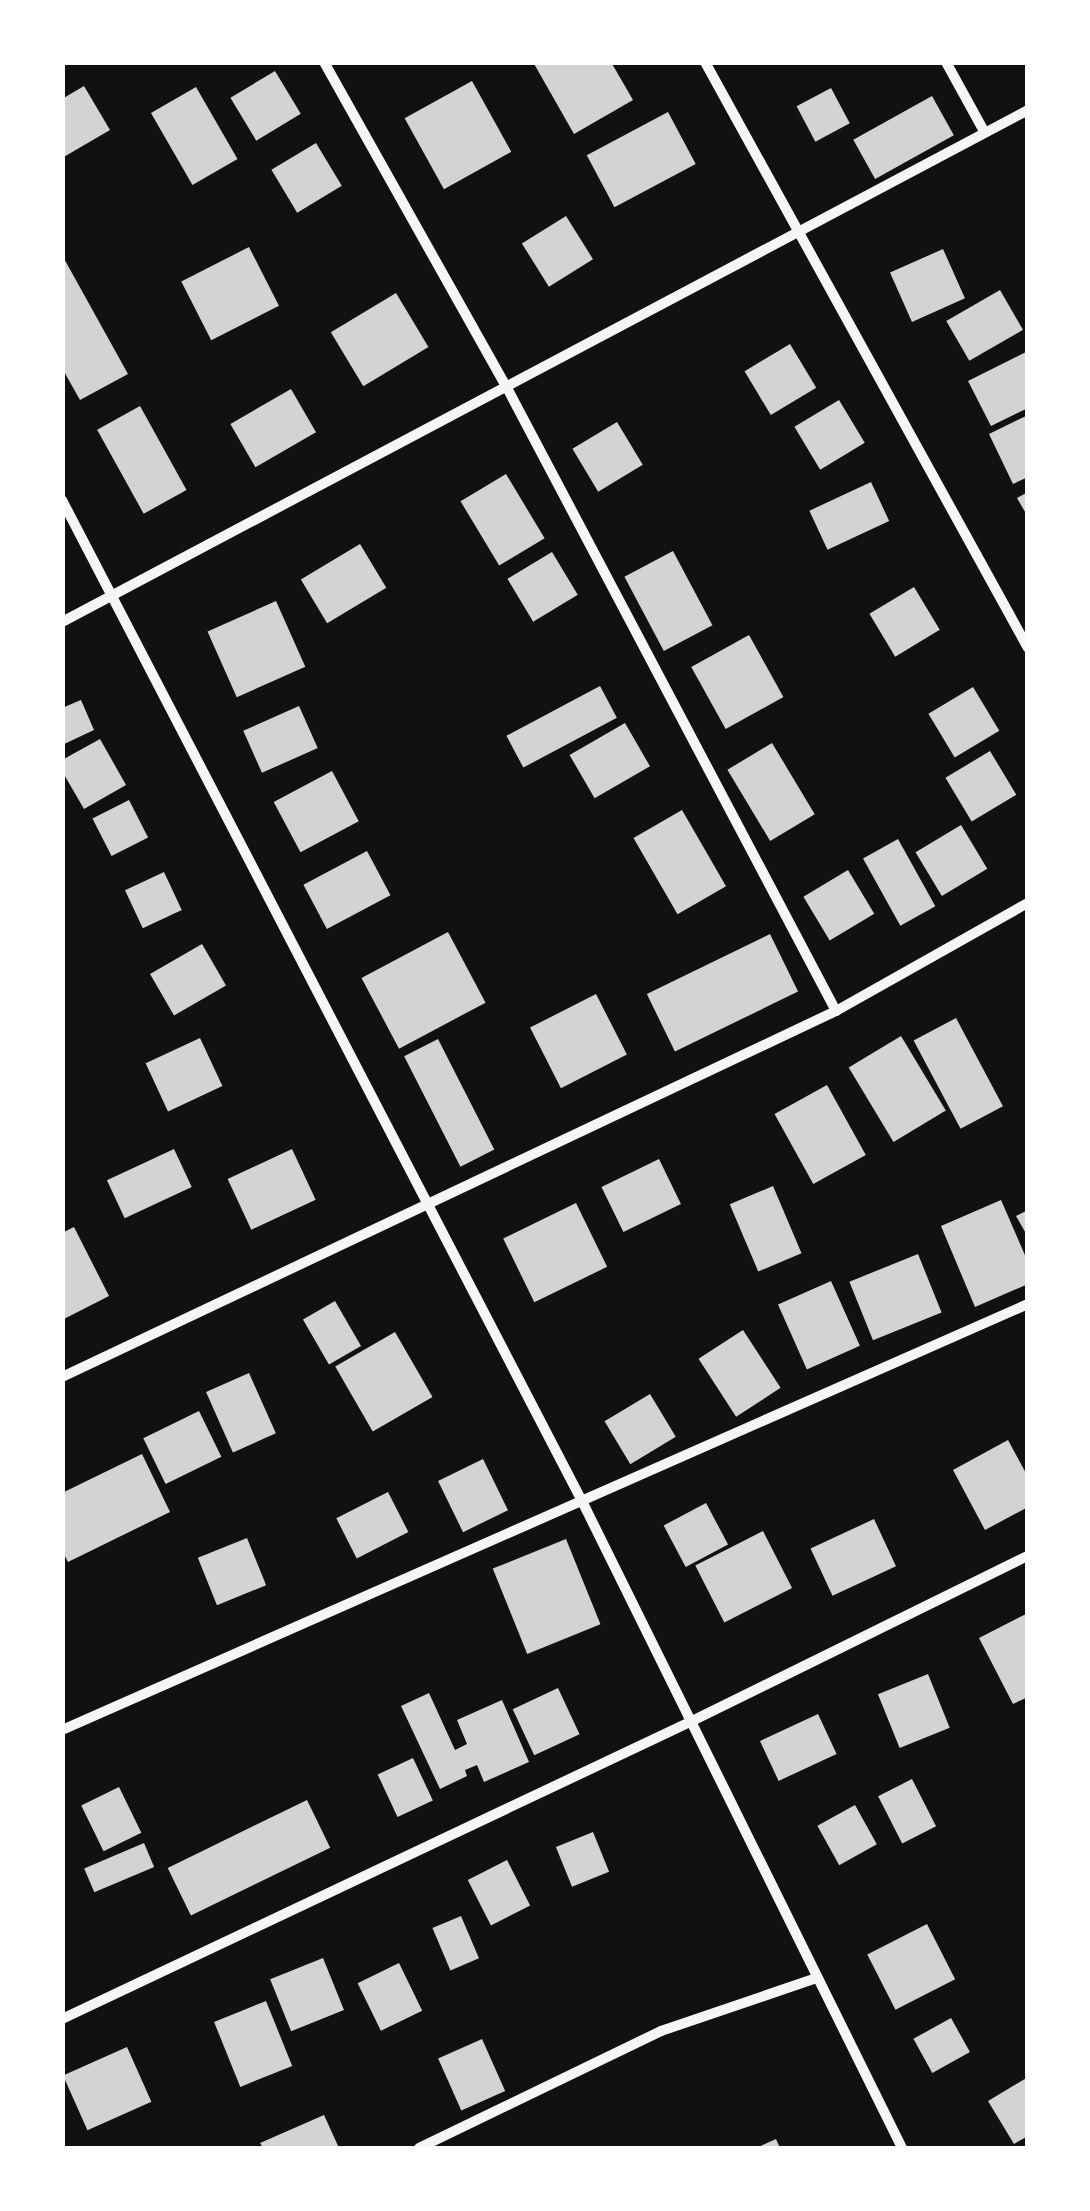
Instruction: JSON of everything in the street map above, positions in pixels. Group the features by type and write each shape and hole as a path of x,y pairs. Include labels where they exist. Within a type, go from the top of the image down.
{"street":[{"path":"324,62 505,384 836,1011"},
{"path":"706,62 1028,648"},
{"path":"946,62 984,131"},
{"path":"62,622 797,229 1028,110"},
{"path":"62,500 582,1501 902,2148"},
{"path":"62,1377 836,1011 1028,903"},
{"path":"62,1730 1028,1304"},
{"path":"62,2019 692,1721 1028,1556"},
{"path":"420,2148 662,2031 816,1978"}],"building":[{"path":"533,62 611,62 633,100 574,134"},
{"path":"275,71 301,114 256,141 230,98"},
{"path":"472,81 511,152 444,189 405,118"},
{"path":"84,86 110,130 62,158 62,99"},
{"path":"196,87 238,159 192,185 151,113"},
{"path":"831,88 850,123 815,142 797,106"},
{"path":"932,96 954,135 875,179 853,140"},
{"path":"668,112 696,164 614,207 587,155"},
{"path":"316,143 342,186 297,213 271,170"},
{"path":"566,216 593,259 549,287 522,244"},
{"path":"249,247 279,306 211,340 181,282"},
{"path":"943,249 965,298 912,322 890,273"},
{"path":"62,255 128,374 80,400 62,368"},
{"path":"1000,290 1023,330 969,361 946,321"},
{"path":"396,293 428,347 363,386 331,332"},
{"path":"790,344 816,388 771,415 745,371"},
{"path":"1028,351 1028,408 991,426 968,381"},
{"path":"291,389 316,432 255,467 230,424"},
{"path":"839,400 865,443 820,470 794,427"},
{"path":"140,406 187,490 144,514 97,430"},
{"path":"1028,415 1028,477 1013,484 989,434"},
{"path":"617,422 643,465 598,492 572,449"},
{"path":"506,474 545,538 499,566 461,501"},
{"path":"871,482 889,521 828,550 809,511"},
{"path":"1028,492 1028,517 1017,498"},
{"path":"360,544 386,588 327,623 301,580"},
{"path":"673,551 712,625 664,651 624,577"},
{"path":"552,552 578,595 533,622 507,579"},
{"path":"914,587 940,630 895,657 869,614"},
{"path":"276,601 305,667 237,697 207,632"},
{"path":"749,635 783,697 726,729 691,667"},
{"path":"600,686 617,718 523,768 506,736"},
{"path":"973,687 999,731 955,757 928,714"},
{"path":"81,700 94,730 62,745 62,708"},
{"path":"299,706 318,748 262,773 243,731"},
{"path":"625,723 650,766 595,798 570,755"},
{"path":"100,739 126,785 84,809 62,771 62,760"},
{"path":"772,743 815,814 770,841 727,770"},
{"path":"990,751 1016,795 972,821 945,778"},
{"path":"332,771 359,821 300,852 274,802"},
{"path":"129,800 148,837 112,856 92,819"},
{"path":"682,810 726,886 678,914 634,838"},
{"path":"961,825 987,869 942,896 916,852"},
{"path":"898,839 935,906 900,926 863,858"},
{"path":"367,851 390,895 327,929 303,885"},
{"path":"848,870 874,914 830,940 803,897"},
{"path":"164,872 182,910 143,928 125,890"},
{"path":"448,932 486,1003 399,1049 361,978"},
{"path":"770,934 798,992 675,1052 647,994"},
{"path":"202,944 226,986 174,1016 150,974"},
{"path":"596,994 627,1055 561,1088 530,1028"},
{"path":"956,1018 1003,1106 961,1129 914,1041"},
{"path":"901,1036 946,1111 894,1142 849,1067"},
{"path":"200,1038 222,1086 168,1111 146,1063"},
{"path":"438,1039 494,1149 460,1167 404,1056"},
{"path":"827,1085 866,1155 813,1184 775,1114"},
{"path":"174,1149 192,1187 125,1218 107,1180"},
{"path":"292,1149 316,1200 251,1230 228,1179"},
{"path":"659,1159 681,1204 623,1232 601,1187"},
{"path":"773,1186 802,1253 758,1272 730,1204"},
{"path":"1001,1200 1028,1262 1028,1284 975,1307 941,1226"},
{"path":"576,1203 607,1267 534,1302 503,1239"},
{"path":"1028,1210 1028,1237 1016,1216"},
{"path":"74,1227 109,1296 62,1320 62,1233"},
{"path":"918,1254 942,1312 873,1340 849,1282"},
{"path":"831,1281 860,1346 807,1369 778,1305"},
{"path":"335,1301 361,1346 329,1365 303,1320"},
{"path":"743,1330 781,1388 736,1417 699,1359"},
{"path":"395,1332 432,1397 373,1431 335,1366"},
{"path":"249,1373 276,1433 233,1452 206,1392"},
{"path":"650,1394 676,1437 630,1464 605,1421"},
{"path":"199,1411 221,1457 166,1484 143,1438"},
{"path":"1008,1440 1028,1477 1028,1507 985,1530 953,1470"},
{"path":"142,1454 170,1512 68,1562 62,1550 62,1493"},
{"path":"483,1459 508,1510 463,1532 438,1481"},
{"path":"388,1492 408,1532 357,1558 336,1518"},
{"path":"706,1503 728,1544 686,1567 664,1526"},
{"path":"874,1519 896,1566 833,1596 811,1549"},
{"path":"763,1531 792,1588 724,1623 695,1566"},
{"path":"247,1538 266,1585 217,1605 198,1558"},
{"path":"566,1539 600,1624 527,1654 493,1569"},
{"path":"1028,1613 1028,1697 1013,1704 979,1638"},
{"path":"928,1674 950,1728 900,1748 878,1694"},
{"path":"558,1688 580,1734 534,1755 513,1709"},
{"path":"429,1693 455,1750 467,1744 457,1720 502,1700 529,1762 484,1782 477,1765 465,1770 467,1776 440,1789 401,1706"},
{"path":"818,1714 837,1754 779,1781 760,1741"},
{"path":"413,1758 433,1801 398,1817 378,1774"},
{"path":"912,1779 936,1826 902,1843 878,1796"},
{"path":"119,1787 141,1833 104,1851 81,1805"},
{"path":"307,1800 330,1848 191,1916 168,1868"},
{"path":"855,1805 877,1844 839,1865 817,1826"},
{"path":"593,1832 609,1872 572,1887 556,1847"},
{"path":"144,1843 154,1867 94,1892 84,1868"},
{"path":"507,1860 530,1905 491,1925 468,1880"},
{"path":"461,1916 479,1958 450,1970 432,1928"},
{"path":"927,1924 955,1979 895,2010 867,1954"},
{"path":"323,1958 344,2010 291,2031 270,1979"},
{"path":"399,1963 422,2011 381,2031 358,1983"},
{"path":"266,2001 292,2066 240,2087 214,2022"},
{"path":"951,2018 970,2052 932,2073 913,2039"},
{"path":"482,2039 505,2091 461,2111 438,2059"},
{"path":"127,2047 151,2102 87,2130 63,2075"},
{"path":"1028,2077 1028,2136 1014,2144 988,2101"},
{"path":"324,2115 339,2148 263,2148 260,2143"},
{"path":"776,2139 780,2148 756,2148"}]}
